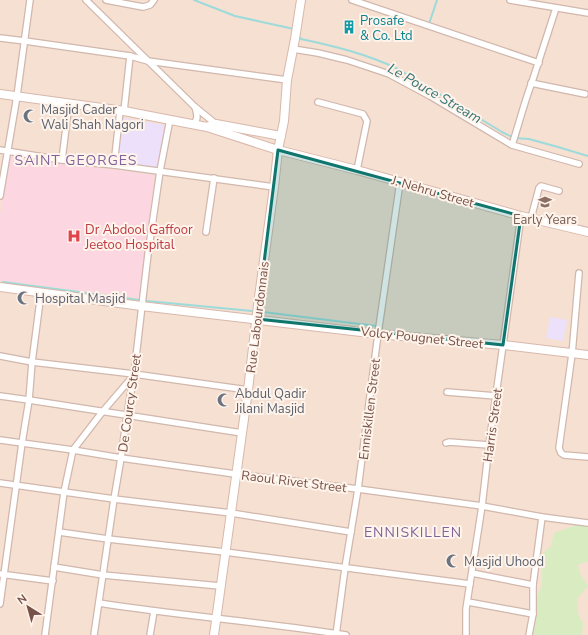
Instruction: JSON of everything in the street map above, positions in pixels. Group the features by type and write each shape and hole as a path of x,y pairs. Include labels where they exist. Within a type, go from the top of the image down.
{"main road":[{"name":"Rue Labourdonnais","path":"214,635 231,514 235,474 248,390 257,319 258,298 278,150 284,121 288,80 301,0"},
{"name":"J. Nehru Street","path":"0,94 122,111 207,127 278,150 357,170 521,216 588,232"},
{"path":"207,127 216,124 281,136"},
{"path":"243,138 245,129"},
{"name":"Volcy Pougnet Street","path":"0,287 41,293 142,302 257,319 378,334 503,345 588,355"}],"street":[{"path":"0,196 17,96 30,0"},
{"path":"86,0 195,107 216,124"},
{"path":"106,0 143,7 150,5 154,0"},
{"path":"352,0 539,63"},
{"path":"510,0 588,13"},
{"path":"512,145 556,8"},
{"path":"0,38 130,56 148,61 288,80"},
{"path":"293,49 347,60 388,74 430,96 512,145 580,164"},
{"path":"114,165 130,56"},
{"path":"531,83 585,94"},
{"path":"318,102 364,114 366,117 367,121 357,170"},
{"path":"62,160 69,104"},
{"path":"193,124 197,121 198,117 195,107"},
{"name":"De Courcy Street","path":"94,635 134,374 142,302 160,172 170,119"},
{"path":"0,150 62,160 114,165 274,187"},
{"path":"206,232 214,178"},
{"name":"Enniskillen Street","path":"336,634 345,568 360,489 378,334 400,182"},
{"path":"531,218 539,188 541,186 559,191"},
{"name":"Harris Street","path":"466,635 466,608 482,506 521,216"},
{"path":"579,273 572,354 559,448 561,453 564,455 588,457"},
{"path":"0,604 2,574 29,400 32,362 41,293"},
{"path":"0,356 32,362 134,374 248,390"},
{"path":"45,635 64,492 73,450 134,374"},
{"path":"447,392 496,396"},
{"path":"0,396 242,433"},
{"name":"Raoul Rivet Street","path":"0,440 235,474 482,506 542,517 588,523"},
{"path":"446,443 489,445"},
{"path":"0,483 231,514 351,532"},
{"path":"529,635 532,614 533,585 542,517"},
{"path":"59,532 470,584"},
{"path":"54,567 103,575 220,586"},
{"path":"472,573 533,585"},
{"path":"2,574 53,582"},
{"path":"468,602 532,614"},
{"path":"99,603 154,612 216,618 346,635"},
{"path":"150,635 154,612"}],"highlighted area":[{"path":"278,150 521,216 503,345 257,319"}],"shaded area":[{"path":"0,0 588,0 588,635 0,635"},
{"path":"123,118 165,125 159,169 116,163"},
{"name":"Dr Abdool Gaffoor Jeetoo Hospital","path":"9,156 155,175 139,298 0,281 0,215"},
{"path":"550,317 567,320 563,341 546,338"}],"green space":[{"path":"576,525 588,526 588,561 578,565 580,574 588,586 577,599 578,614 583,623 582,635 533,635 537,611 536,598 542,585 542,554 551,546 554,533"}],"waterway":[{"name":"Le Pouce Stream","path":"194,0 235,16 294,29"},
{"path":"429,24 437,0"},
{"name":"Le Pouce Stream","path":"299,36 301,39 362,55 398,69 514,138 529,139 588,156"},
{"path":"3,282 147,301 252,311"},
{"path":"263,312 376,326"}],"place":[{"name":"Prosafe & Co. Ltd","path":"349,27"},
{"name":"Masjid Cader Wali Shah Nagori","path":"30,116"},
{"name":"Early Years","path":"545,202"},
{"name":"Dr Abdool Gaffoor Jeetoo Hospital","path":"74,236"},
{"name":"Hospital Masjid","path":"24,298"},
{"name":"Abdul Qadir Jilani Masjid","path":"224,400"},
{"name":"Masjid Uhood","path":"453,561"}],"district":[{"name":"SAINT GEORGES","path":"76,160"},
{"name":"ENNISKILLEN","path":"413,532"}]}
